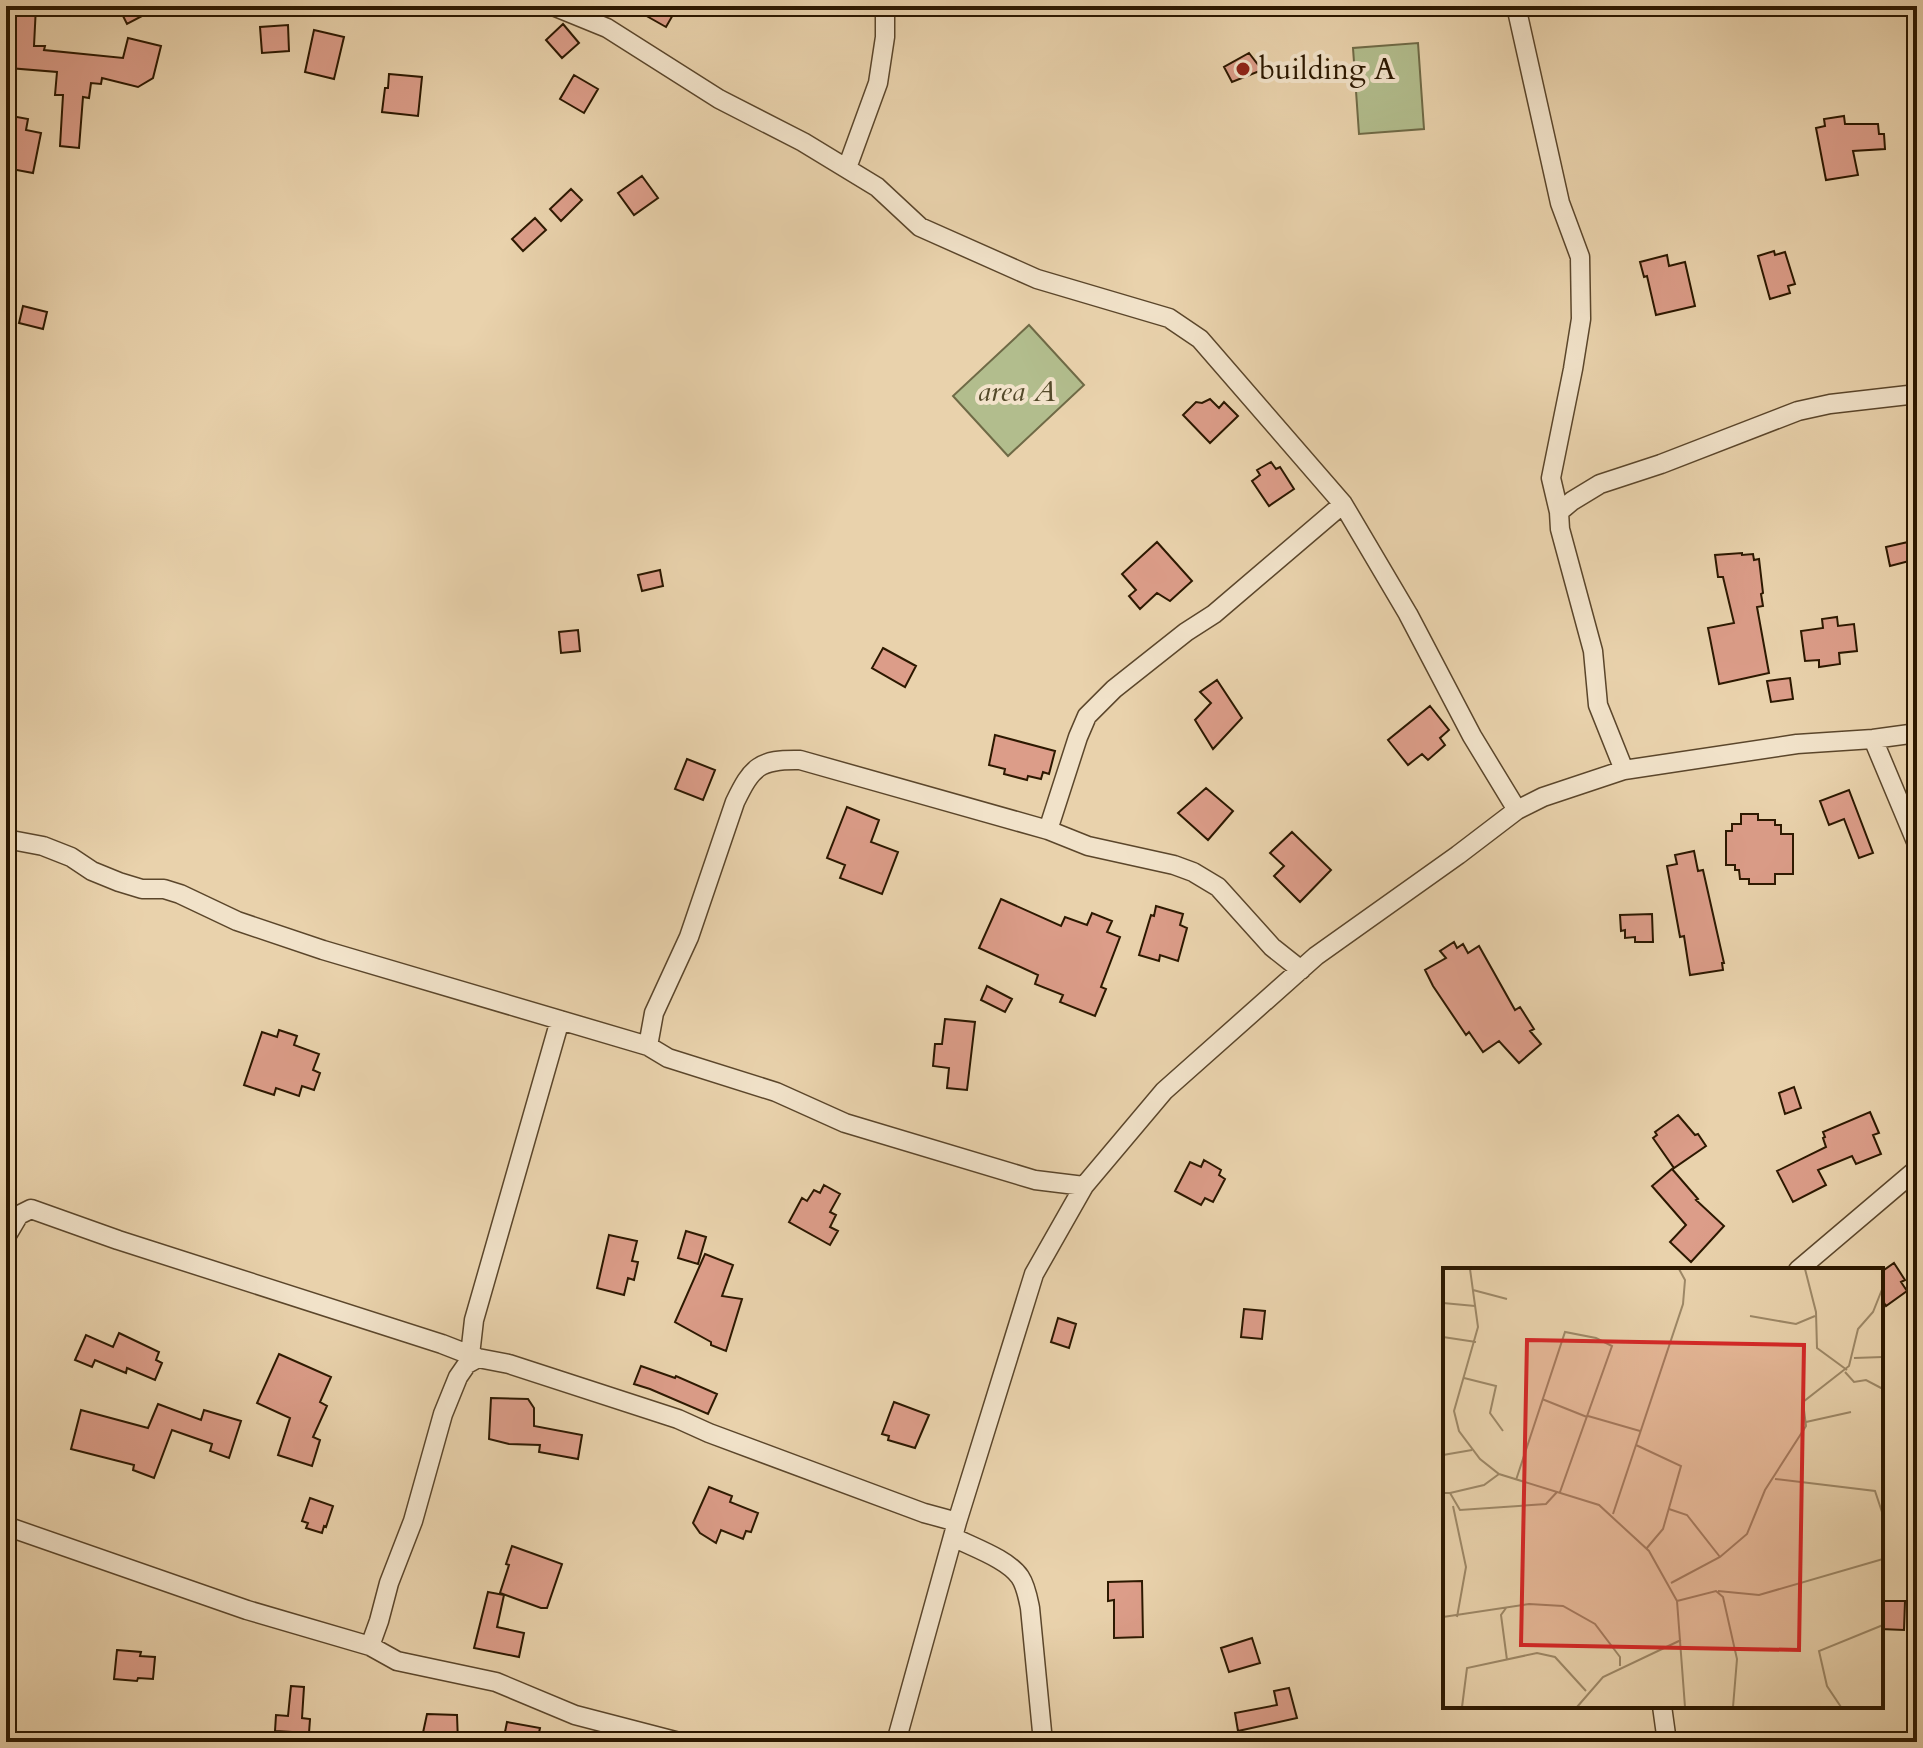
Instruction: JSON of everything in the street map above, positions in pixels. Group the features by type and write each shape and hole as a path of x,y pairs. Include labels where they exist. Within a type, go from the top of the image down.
{"street":[{"path":"553,6 607,28 719,99 847,168 877,187 920,227 1037,279 1169,318 1200,339 1343,504 1408,614 1472,736 1517,810"},
{"path":"847,168 878,83 885,37 885,6"},
{"path":"1516,6 1560,203 1580,257 1581,319 1551,478 1560,529 1593,651 1598,705 1624,770"},
{"path":"1559,512 1600,484 1798,411 1830,404 1917,394"},
{"path":"1048,830 1087,716 1114,689 1214,614 1343,504"},
{"path":"896,1742 955,1530 1034,1274 1084,1186 1164,1091 1316,956 1517,810 1543,797 1624,770 1797,744 1917,733"},
{"path":"1873,739 1917,844"},
{"path":"648,1046 654,1013 689,937 728,818 754,769 776,760 800,760 1048,830 1088,846 1193,872 1218,887 1272,947 1301,970"},
{"path":"6,839 43,846 119,882 142,889 164,889 180,894 237,921 323,950 648,1046 668,1058 776,1092 845,1123 1035,1180 1084,1186"},
{"path":"370,1646 389,1583 413,1521 443,1414 458,1377 474,1356 477,1310 560,1020"},
{"path":"1800,1268 1917,1169"},
{"path":"6,1237 19,1215 31,1209 474,1356 509,1364 678,1419 924,1513 1009,1564 1019,1575 1030,1608 1043,1742"},
{"path":"6,1526 247,1610 370,1646 397,1661 496,1682 575,1715 679,1742"},
{"path":"1662,1708 1667,1742"}],"green space":[{"path":"1418,43 1424,129 1359,134 1353,48"},
{"name":"area A","path":"1029,325 1084,385 1008,456 953,396"}],"building":[{"path":"14,6 36,6 34,46 45,46 44,50 123,58 128,38 161,46 153,78 138,87 102,78 101,84 91,83 89,98 83,97 79,148 60,146 63,95 55,95 57,72 9,68 12,37 6,37 6,18 13,18"},
{"path":"118,6 161,6 127,24"},
{"path":"629,6 678,6 666,27"},
{"path":"563,24 579,43 562,58 546,40"},
{"path":"288,25 289,51 262,53 260,27"},
{"path":"314,30 344,37 334,79 305,72"},
{"name":"building A","path":"1249,53 1262,70 1232,82 1224,67"},
{"path":"389,74 422,77 418,116 382,112"},
{"path":"574,75 598,89 584,113 560,99"},
{"path":"6,115 28,119 26,130 41,133 33,173 6,168"},
{"path":"1844,116 1845,124 1878,124 1879,134 1884,134 1885,149 1853,151 1858,175 1826,180 1816,128 1825,126 1824,119"},
{"path":"642,176 658,198 634,215 618,193"},
{"path":"571,189 582,200 561,221 550,209"},
{"path":"535,218 546,230 523,251 512,239"},
{"path":"1774,251 1775,255 1785,252 1795,284 1788,286 1790,293 1770,299 1758,256"},
{"path":"1667,255 1669,266 1685,262 1695,306 1656,315 1647,276 1644,277 1640,262"},
{"path":"23,306 47,312 43,329 19,323"},
{"path":"1210,399 1219,408 1224,402 1238,416 1210,443 1183,415 1196,402"},
{"path":"1271,462 1276,469 1280,467 1294,489 1269,506 1252,481 1260,475 1257,470"},
{"path":"1157,542 1192,581 1170,601 1157,593 1140,609 1129,596 1136,590 1122,574"},
{"path":"1908,542 1913,560 1890,566 1886,547"},
{"path":"1753,554 1754,560 1759,559 1763,606 1757,607 1769,673 1719,684 1708,628 1734,623 1723,577 1718,577 1715,555"},
{"path":"660,570 663,586 642,591 638,575"},
{"path":"1837,617 1838,626 1854,624 1857,651 1839,653 1840,664 1819,667 1819,660 1805,661 1801,631 1823,628 1822,619"},
{"path":"578,630 580,651 561,653 559,632"},
{"path":"883,648 916,666 905,687 872,668"},
{"path":"1790,678 1793,699 1771,702 1767,681"},
{"path":"1217,680 1242,718 1213,749 1195,720 1211,703 1200,692"},
{"path":"1430,706 1449,730 1440,738 1445,745 1428,760 1422,754 1408,765 1388,740"},
{"path":"995,735 1055,751 1049,774 1043,772 1041,779 1028,776 1027,780 1004,774 1005,769 989,765"},
{"path":"687,759 715,770 703,800 675,789"},
{"path":"1206,788 1233,811 1208,840 1178,813"},
{"path":"1849,790 1873,853 1859,858 1844,819 1829,825 1820,801"},
{"path":"847,807 879,820 871,842 898,852 882,894 840,878 845,865 827,858"},
{"path":"1741,814 1758,814 1758,820 1775,820 1775,825 1781,825 1781,834 1793,834 1793,874 1775,874 1775,884 1749,884 1749,879 1740,879 1735,865 1726,865 1726,831 1732,831 1732,824 1741,824"},
{"path":"1292,832 1331,870 1300,902 1274,876 1284,866 1270,853"},
{"path":"1694,851 1698,871 1703,870 1724,963 1723,970 1690,975 1667,866 1677,864 1675,855"},
{"path":"1001,899 1061,926 1065,917 1087,925 1092,913 1112,921 1107,932 1120,937 1101,987 1106,989 1095,1016 1060,1002 1063,995 1035,984 1038,975 979,948"},
{"path":"1156,906 1183,914 1180,925 1187,928 1178,961 1160,955 1159,961 1139,955"},
{"path":"1652,914 1653,942 1635,942 1635,937 1625,938 1625,930 1621,931 1620,915"},
{"path":"1454,942 1457,948 1463,944 1468,953 1479,946 1515,1010 1520,1007 1534,1029 1530,1031 1541,1044 1519,1063 1499,1041 1483,1052 1469,1032 1466,1035 1433,986 1425,970 1446,958 1440,951"},
{"path":"987,986 1012,999 1005,1012 981,1000"},
{"path":"945,1019 975,1022 967,1090 947,1088 949,1068 933,1066 935,1044 942,1044"},
{"path":"279,1030 297,1036 294,1045 319,1054 313,1070 320,1073 314,1090 302,1086 299,1096 276,1088 274,1095 244,1085 262,1032 277,1037"},
{"path":"1794,1087 1801,1108 1785,1114 1779,1093"},
{"path":"1870,1112 1879,1133 1873,1135 1881,1154 1856,1164 1852,1156 1818,1170 1826,1185 1793,1202 1777,1171 1826,1147 1823,1132"},
{"path":"1678,1115 1706,1146 1674,1168 1653,1138 1657,1135 1655,1132"},
{"path":"1204,1160 1221,1170 1219,1175 1225,1179 1213,1202 1205,1198 1201,1205 1175,1191 1190,1162 1201,1167"},
{"path":"1672,1169 1696,1200 1724,1226 1691,1262 1670,1242 1686,1225 1652,1186"},
{"path":"824,1185 840,1194 830,1212 836,1215 830,1227 838,1231 830,1245 789,1222 802,1198 807,1201 814,1190 820,1193"},
{"path":"686,1231 706,1237 698,1264 678,1258"},
{"path":"609,1235 637,1241 632,1261 638,1262 634,1280 628,1278 624,1295 597,1288"},
{"path":"705,1254 733,1265 722,1296 742,1299 726,1351 675,1322"},
{"path":"1894,1263 1905,1280 1901,1282 1907,1291 1886,1306 1883,1301 1883,1271"},
{"path":"1244,1309 1265,1311 1262,1339 1241,1337"},
{"path":"1058,1318 1076,1324 1069,1348 1051,1342"},
{"path":"119,1333 159,1352 156,1360 162,1363 155,1380 127,1368 126,1373 95,1360 92,1367 75,1360 86,1335 113,1347"},
{"path":"279,1354 331,1377 320,1402 327,1406 313,1437 320,1440 312,1466 278,1455 290,1418 257,1403"},
{"path":"641,1366 676,1376 717,1394 708,1414 634,1384"},
{"path":"491,1398 528,1399 534,1408 534,1426 582,1435 578,1459 539,1452 540,1445 509,1444 489,1439"},
{"path":"894,1402 929,1415 915,1448 888,1440 889,1436 882,1434"},
{"path":"158,1404 201,1420 204,1410 241,1421 229,1458 210,1451 212,1444 172,1430 154,1478 133,1470 134,1465 71,1449 81,1410 148,1428"},
{"path":"709,1487 732,1496 730,1502 758,1513 751,1532 746,1531 743,1539 721,1530 716,1543 700,1533 693,1523"},
{"path":"310,1498 333,1506 322,1533 306,1528 308,1523 302,1521"},
{"path":"512,1546 562,1564 547,1608 500,1593"},
{"path":"1142,1581 1143,1637 1114,1638 1114,1600 1108,1601 1108,1582"},
{"path":"488,1592 504,1595 497,1627 524,1633 519,1657 474,1648"},
{"path":"1883,1601 1905,1601 1904,1630 1883,1629"},
{"path":"1252,1638 1260,1663 1229,1672 1221,1648"},
{"path":"117,1650 155,1657 153,1679 114,1679"},
{"path":"291,1686 304,1687 302,1718 310,1719 309,1733 275,1731 276,1715 288,1716"},
{"path":"1289,1688 1297,1718 1238,1731 1235,1713 1277,1705 1274,1691"},
{"path":"427,1714 457,1715 458,1742 421,1742"},
{"path":"507,1722 540,1728 537,1742 503,1742"}],"place":[{"name":"building A","path":"1243,69"}]}
